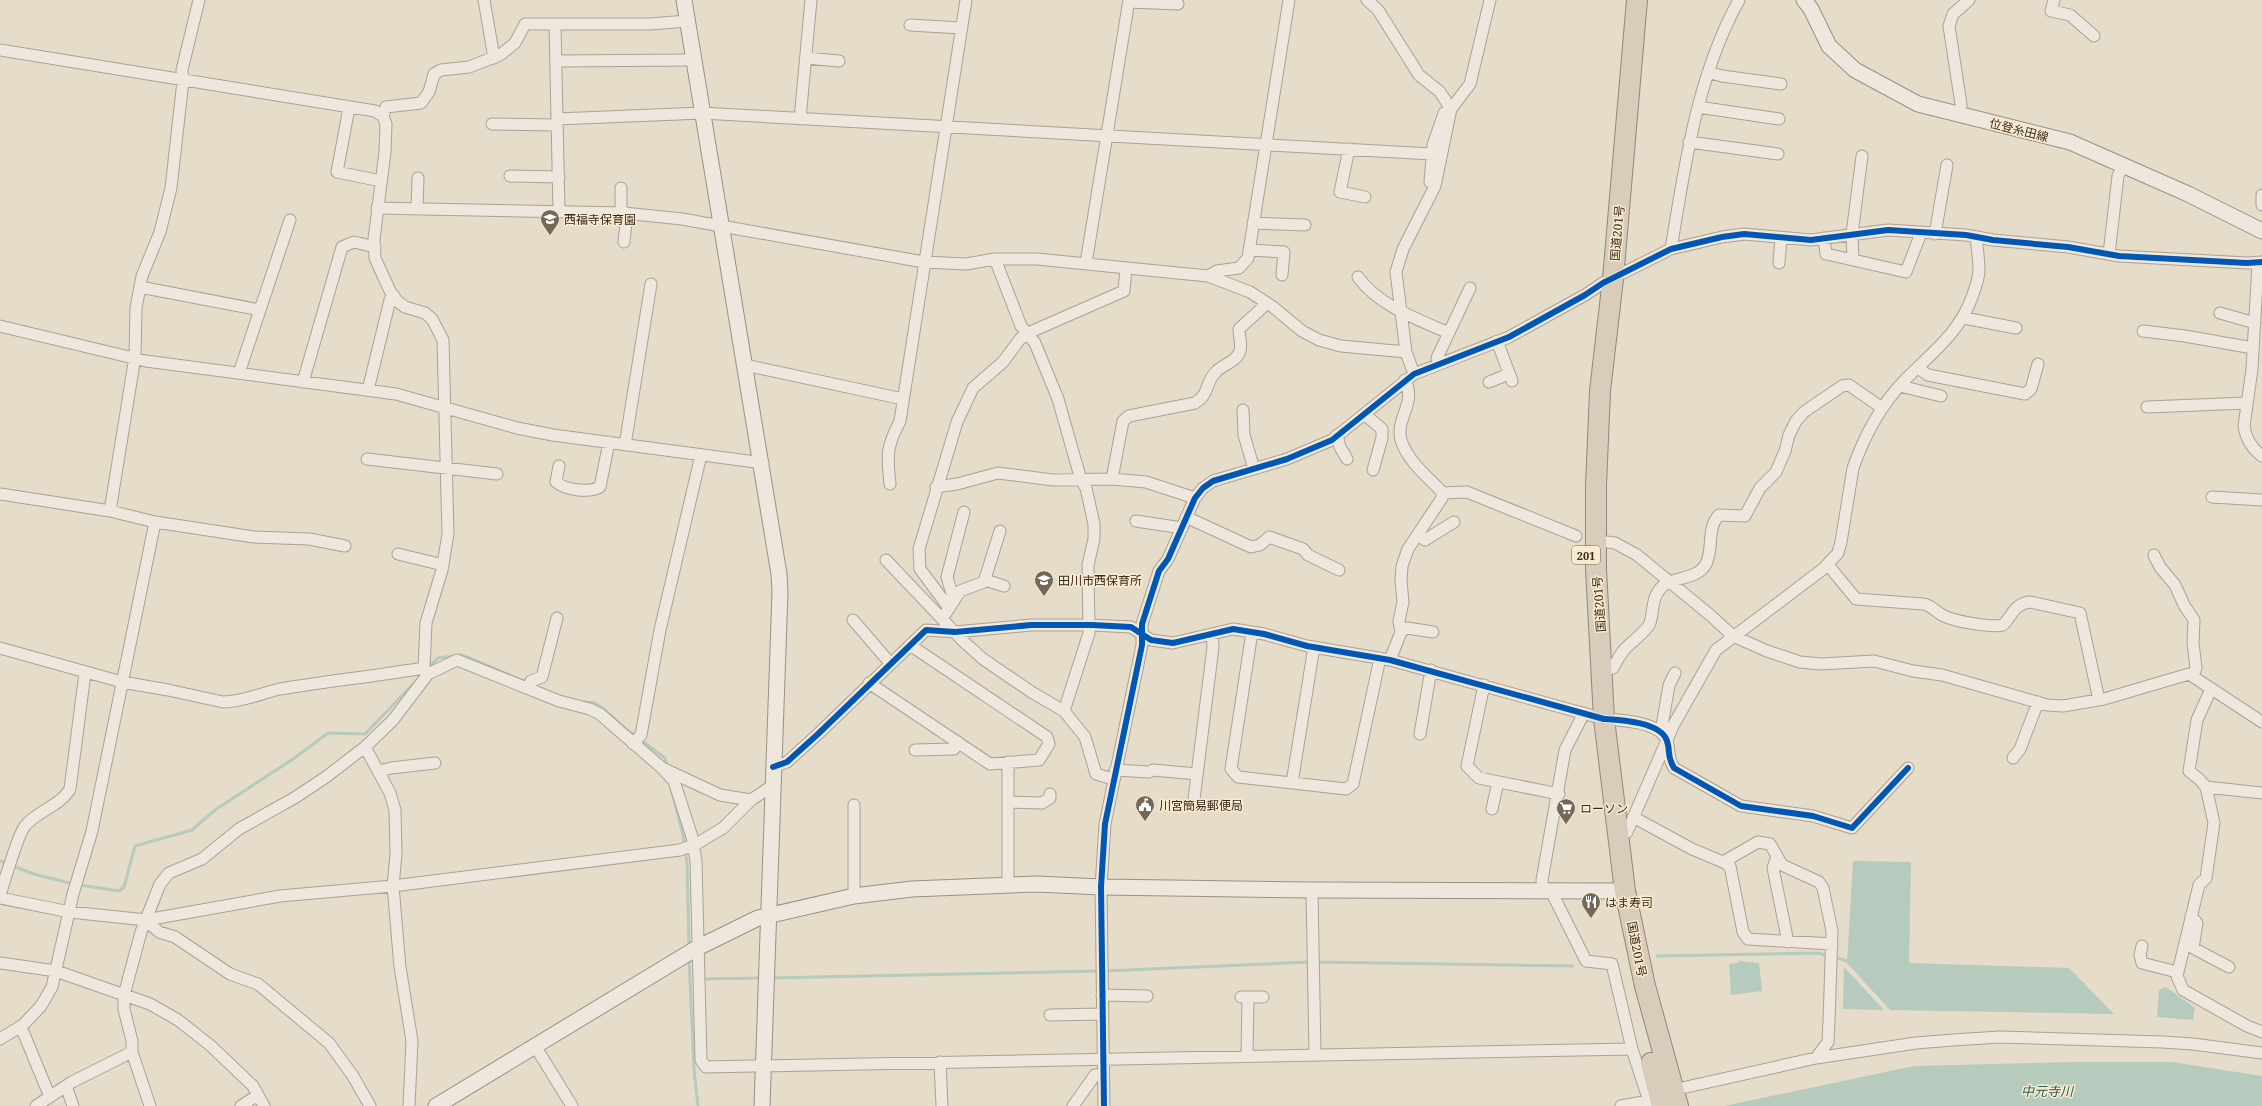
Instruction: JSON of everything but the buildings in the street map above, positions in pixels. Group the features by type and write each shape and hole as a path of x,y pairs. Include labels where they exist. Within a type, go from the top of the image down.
{"highway":[{"name":"国道201号","path":"1619,891 1618,838 1594,716 1603,670 1596,569 1596,486 1600,391 1626,0"},
{"name":"国道201号","path":"1637,0 1608,281 1591,390 1585,567 1594,716 1632,980 1665,1100"}],"street":[{"path":"110,511 135,357 136,308 140,287 160,232 171,188 183,81 182,70 199,0"},
{"path":"484,0 494,58"},
{"path":"684,0 721,226 763,463 780,592 772,786 762,1106"},
{"path":"800,120 811,0"},
{"path":"890,484 887,456 889,443 900,421 966,0"},
{"path":"1208,276 1217,271 1239,268 1248,258 1289,0"},
{"path":"1367,0 1378,10 1419,75 1440,92 1449,107 1435,186 1403,249 1396,272 1410,377 1410,390 1401,429 1401,439 1410,458 1443,493 1467,492 1576,536"},
{"path":"1435,186 1430,182 1433,145 1449,107 1470,84 1490,0"},
{"path":"1671,249 1689,142 1698,107 1708,72 1726,24 1739,0"},
{"name":"位登糸田線","path":"1804,0 1811,9 1829,46 1855,70 1918,104 2070,142 2261,228"},
{"path":"1960,115 1961,104 1950,26 1953,14 1968,0"},
{"path":"2054,0 2051,11 2070,15 2094,36"},
{"path":"1086,263 1129,1 1178,4"},
{"path":"383,116 386,107 421,103 429,92 434,74 441,70 469,66 494,58 515,43 525,24 650,24 687,21"},
{"path":"555,24 559,211"},
{"path":"910,25 961,28"},
{"path":"0,50 183,81 375,111 383,116 386,124 377,208 375,258 394,296 404,307 425,313 437,326 443,340 448,534 443,565 426,623 426,671 393,720 365,746 326,777 296,797 239,829 202,859 169,873 160,884 141,932 124,994 124,1009 132,1041 132,1052 150,1106"},
{"path":"806,58 839,61"},
{"path":"556,61 693,60"},
{"path":"1708,72 1722,76 1781,84"},
{"path":"1698,107 1779,119"},
{"path":"349,108 337,172 381,180"},
{"path":"492,124 557,122 702,113 800,120 946,126 1266,143 1432,154"},
{"path":"1689,142 1778,154"},
{"path":"1349,149 1340,192 1365,197"},
{"path":"1853,260 1852,234 1862,156"},
{"path":"1935,234 1947,165"},
{"path":"2109,254 2118,176 2123,166"},
{"path":"510,176 559,177"},
{"path":"417,209 418,178"},
{"path":"621,188 624,213 624,242"},
{"path":"2262,195 2262,206"},
{"path":"377,208 624,213 682,219 924,262 966,264 995,260 1037,259 1208,276 1240,287 1265,302 1302,331 1319,340 1340,346 1406,352"},
{"path":"239,373 290,220"},
{"path":"1253,223 1305,224"},
{"path":"1104,1106 1101,887 1105,824 1114,774 1142,645 1142,624 1159,571 1168,559 1195,498 1203,488 1213,481 1287,459 1337,435 1410,377 1438,363 1497,341 1671,249 1744,234 1811,240 1888,230 1976,237 2068,247 2109,254 2171,260 2260,262 2253,348 2244,426 2245,435 2252,448 2262,456"},
{"path":"1824,238 1826,254 1906,272 1921,233"},
{"path":"1618,838 1627,832 1664,737 1716,650 1828,565 1838,553 1842,542 1856,461 1882,408 1900,386 1945,342 1964,318 1979,272 1976,237"},
{"path":"1779,263 1781,238"},
{"path":"302,382 342,247 354,242 375,247"},
{"path":"1249,250 1284,252 1282,275"},
{"path":"995,260 1020,326 1028,333 1035,343 1058,399 1081,480 1086,488 1094,524 1094,539 1088,565 1089,634 1064,711"},
{"path":"952,604 920,569 919,549 936,487 957,422 972,388 1003,362 1020,339 1028,333 1124,291 1126,268"},
{"path":"1358,277 1367,290 1401,311 1448,333"},
{"path":"625,445 650,284"},
{"path":"140,287 260,310"},
{"path":"1438,363 1437,358 1470,288"},
{"path":"368,390 390,300 394,296"},
{"path":"1112,480 1123,421 1129,416 1195,403 1203,398 1212,376 1219,368 1234,360 1240,350 1239,329 1262,308 1265,302"},
{"path":"2220,313 2255,323"},
{"path":"1964,318 2016,328"},
{"path":"0,326 135,357 146,361 396,394 524,429 625,445 763,463"},
{"path":"2142,331 2185,336 2253,348"},
{"path":"1489,382 1511,377 1497,341"},
{"path":"1918,368 1928,375 2025,394 2031,389 2038,364"},
{"path":"745,365 903,399"},
{"path":"1603,670 1613,668 1623,652 1636,637 1647,629 1650,624 1654,599 1663,586 1699,572 1705,565 1710,553 1711,531 1715,520 1720,515 1745,516 1760,488 1776,472 1786,451 1789,435 1804,412 1842,386 1849,385 1882,408"},
{"path":"1900,386 1941,396"},
{"path":"2147,407 2247,403"},
{"path":"1243,410 1244,435 1254,469"},
{"path":"1364,414 1382,429 1382,438 1373,470"},
{"path":"1337,435 1346,459"},
{"path":"559,466 556,482 561,486 593,491 600,488 609,442"},
{"path":"633,744 641,735 660,630 701,455"},
{"path":"367,459 447,467 497,474"},
{"path":"936,487 957,484 998,473 1053,480 1112,480 1146,482 1195,498"},
{"path":"1401,632 1399,620 1403,602 1400,581 1402,566 1408,549 1442,498 1443,493"},
{"path":"0,494 110,511 155,522 254,537 309,539 345,546"},
{"path":"2212,497 2262,500"},
{"path":"952,604 947,577 964,512"},
{"path":"1136,521 1184,523 1251,547 1260,545 1268,537 1303,549 1308,555 1339,570"},
{"path":"0,1039 19,1027 41,1006 52,987 92,830 155,522"},
{"path":"1418,535 1425,540 1454,522"},
{"path":"985,580 1000,531"},
{"path":"1607,542 1615,543 1637,555 1733,636 1767,651 1800,662 1821,664 1874,661 1913,671 1942,675 2038,702 2063,706 2099,700 2189,674 2262,722"},
{"path":"398,554 443,565"},
{"path":"2154,555 2160,568 2175,585 2184,605 2194,620 2193,643 2196,668 2193,676"},
{"path":"886,560 983,659 1033,693 1064,711 1085,737 1096,774 1149,772 1153,770 1197,774"},
{"path":"1828,565 1856,599 1928,605 1942,615 1988,627 2002,625 2015,608 2022,603 2030,602 2080,613 2099,700"},
{"path":"943,619 960,591 985,580 1004,586"},
{"path":"527,688 531,681 542,676 557,618"},
{"path":"853,620 890,663"},
{"path":"773,767 787,762 926,630 955,632 1031,625 1131,627 1151,640 1173,643 1233,629 1252,632 1314,647 1385,659 1431,670 1594,716 1626,720 1649,726 1664,737"},
{"path":"1252,632 1231,769 1238,777 1346,789 1353,784 1385,659 1401,632 1407,628 1433,632"},
{"path":"1194,799 1213,647 1212,634"},
{"path":"869,683 990,764 1039,760 1049,744 1047,737 910,644"},
{"path":"1292,783 1314,647"},
{"path":"0,648 85,673 122,682 232,702 260,693 426,671 457,660 559,701 590,709 600,714 662,768 674,781 693,845 699,920 697,948 701,1060 706,1067 1103,1058 1632,1049"},
{"path":"1420,734 1431,670"},
{"path":"85,673 70,790 65,798 24,826 0,897 70,912 146,920 280,896 393,886 680,850 693,845 723,828 751,800 772,786"},
{"path":"1675,673 1669,685 1664,737 1668,758 1674,768 1741,806 1813,816 1852,828 1908,768"},
{"path":"1484,685 1466,766 1479,778 1559,794"},
{"path":"2211,689 2198,720 2188,771 2200,780 2206,788 2214,822 2206,878 2199,885 2177,972 2183,990 2247,1026 2262,1032"},
{"path":"2013,758 2020,749 2038,702"},
{"path":"1594,716 1565,750 1559,794 1542,880 1586,961 1612,964 1632,1049 1665,1100"},
{"path":"915,750 954,749 958,742"},
{"path":"365,746 379,771 395,810 396,854 393,886 400,967 412,1041 409,1106"},
{"path":"1008,762 1008,885"},
{"path":"379,771 435,763"},
{"path":"662,768 720,795 751,800"},
{"path":"1492,809 1498,782"},
{"path":"2206,788 2262,793"},
{"path":"1008,802 1042,803 1050,798 1050,794"},
{"path":"854,805 854,896"},
{"path":"1633,817 1692,849 1730,866 1744,932 1748,939 1832,944"},
{"path":"1723,862 1758,842 1770,844 1782,865 1790,870 1819,882 1823,888 1832,932 1828,1042 1816,1058"},
{"path":"1777,856 1773,868 1788,942"},
{"path":"436,1106 697,948 758,918 854,896 912,889 1008,885 1312,890 1619,891"},
{"path":"1312,890 1315,1054"},
{"path":"2191,916 2197,923 2193,948 2229,967"},
{"path":"146,920 159,932 175,938 230,974 258,984 329,1043 353,1076 370,1106"},
{"path":"2142,946 2140,955 2142,962 2177,972"},
{"path":"0,963 56,971 150,1004 178,1020 233,1066 253,1086 264,1106"},
{"path":"1102,995 1147,996"},
{"path":"1247,1056 1245,997 1263,997"},
{"path":"1050,1015 1102,1014"},
{"path":"19,1027 24,1034 44,1089 50,1097"},
{"path":"1621,1106 1665,1100 1816,1058 1916,1043 2000,1037 2193,1044 2262,1053"},
{"path":"535,1046 572,1106"},
{"path":"36,1106 66,1086 132,1052"},
{"path":"940,1062 942,1106"},
{"path":"1073,1106 1095,1075 1103,1074"},
{"path":"66,1086 73,1106"},
{"path":"241,1106 258,1095"}],"water":[{"path":"1853,861 1911,862 1909,963 2069,968 2114,1014 1890,1010 1847,963"},
{"path":"1739,961 1759,963 1762,991 1731,995 1729,964 1738,963"},
{"path":"1844,967 1884,1010 1843,1009"},
{"path":"2166,987 2195,1008 2193,1020 2157,1017 2159,990"},
{"name":"中元寺川","path":"2075,1062 2172,1062 2262,1076 2262,1106 1724,1106 1914,1066"}],"waterway":[{"path":"428,668 438,658 462,655 545,690"},
{"path":"0,861 34,874 73,884 119,891 124,887 135,846 192,830 215,810 293,759 328,733 365,734 419,678"},
{"path":"584,702 595,703 604,709 626,729 665,758 667,766"},
{"path":"671,788 683,835 687,863 689,946"},
{"path":"1657,956 1818,953 1828,956"},
{"path":"1834,957 1851,962"},
{"path":"689,960 694,1070 698,1106"},
{"path":"1104,971 1310,962"},
{"path":"1315,962 1573,966"},
{"path":"771,978 1099,971"},
{"path":"701,979 763,978"}],"cycle path":[{"path":"1104,1106 1101,887 1105,824 1142,645 1142,624 1159,571 1168,559 1195,498 1203,488 1213,481 1287,459 1332,440 1414,374 1509,337 1585,295 1603,283 1671,249 1722,237 1744,234 1811,240 1888,230 1966,235 1993,240 2068,247 2119,256 2247,263 2262,262"},
{"path":"773,767 787,762 926,630 955,632 1031,625 1092,625 1131,627 1151,640 1173,643 1233,629 1264,634 1307,646 1390,660 1604,719 1640,723 1657,730 1663,735 1667,741 1670,760 1674,768 1741,806 1813,816 1852,828 1908,768"}],"place":[{"name":"西福寺保育園","path":"550,236"},
{"name":"田川市西保育所","path":"1044,597"},
{"name":"川宮簡易郵便局","path":"1145,822"},
{"name":"ローソン","path":"1566,825"},
{"name":"はま寿司","path":"1591,919"}]}
